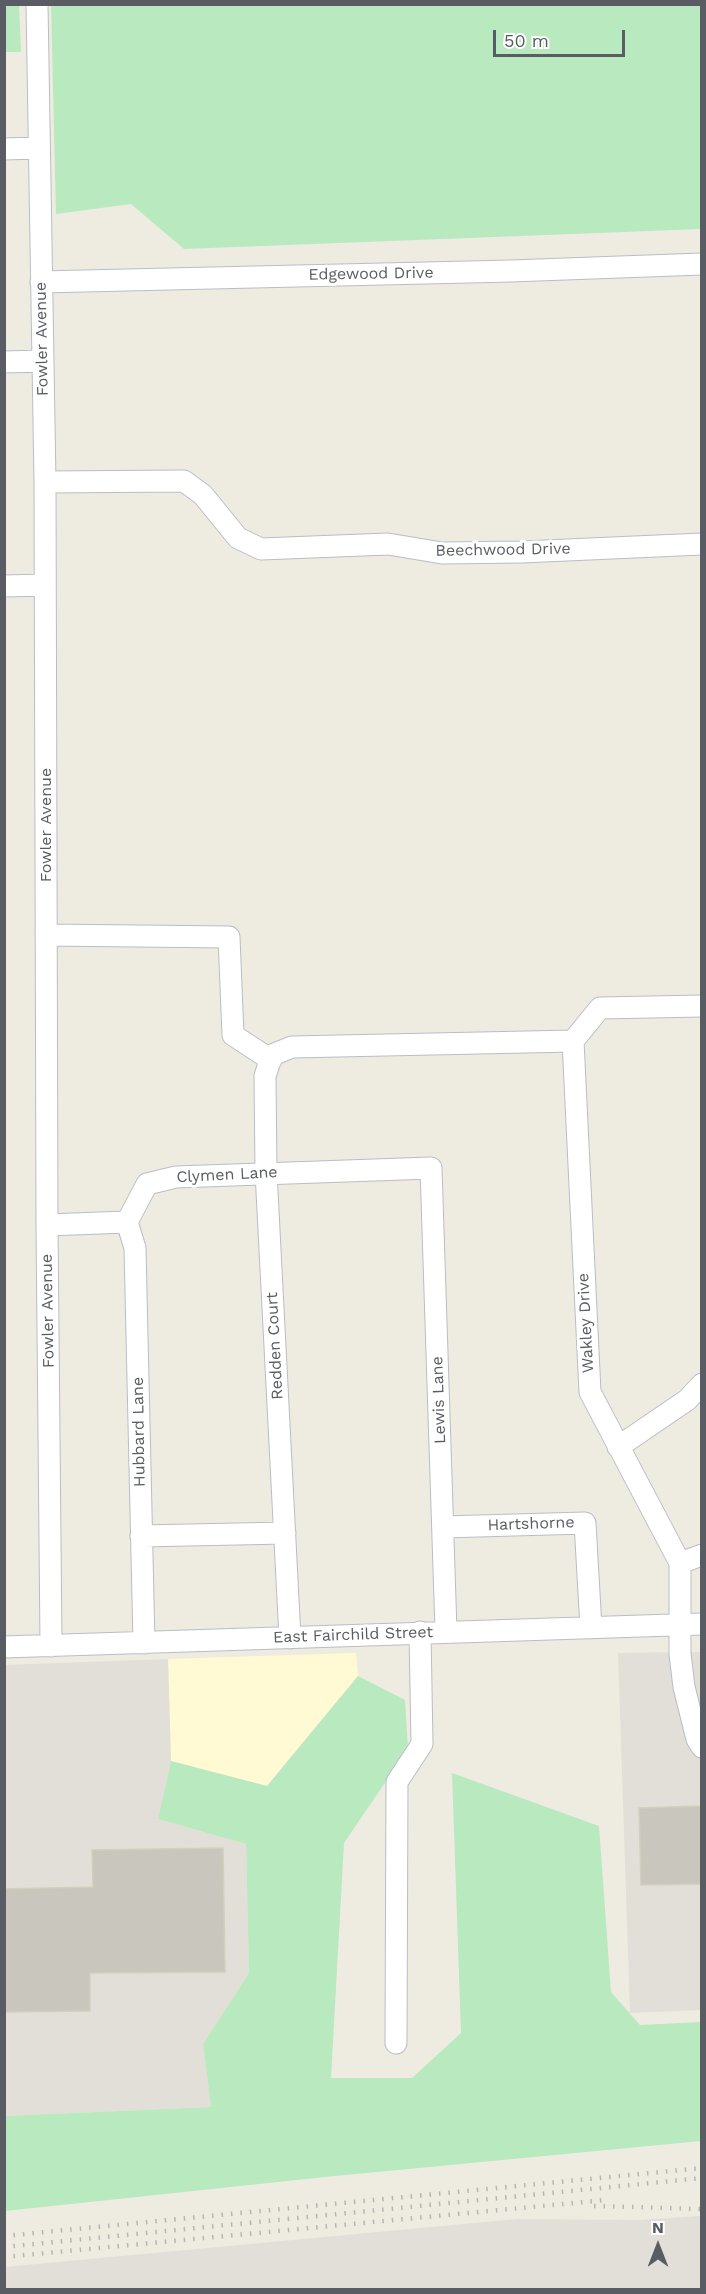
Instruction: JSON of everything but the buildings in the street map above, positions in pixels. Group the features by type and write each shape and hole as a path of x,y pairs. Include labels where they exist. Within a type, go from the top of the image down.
{"street":[{"name":"Fowler Avenue","path":"37,4 45,482 47,1226 51,1646"},
{"path":"4,149 38,148"},
{"name":"Edgewood Drive","path":"41,282 702,264"},
{"path":"4,362 42,361"},
{"name":"Beechwood Drive","path":"45,482 184,481 203,495 238,538 261,549 388,544 442,553 702,544"},
{"path":"4,586 45,585"},
{"path":"46,935 229,937 233,1035 271,1057 291,1047 573,1041 600,1008 702,1006"},
{"name":"Wakley Drive","path":"573,1041 590,1392 680,1563 680,1654 684,1687 697,1739 702,1747"},
{"name":"Redden Court","path":"271,1057 265,1076 266,1172 290,1638"},
{"name":"Clymen Lane","path":"127,1222 147,1184 176,1176 431,1168"},
{"name":"Lewis Lane","path":"431,1168 446,1632"},
{"path":"47,1226 127,1222"},
{"name":"Hubbard Lane","path":"127,1222 135,1248 144,1643"},
{"path":"618,1447 687,1400 702,1384"},
{"name":"Hartshorne","path":"444,1527 585,1522 591,1628"},
{"path":"141,1536 285,1533"},
{"path":"680,1563 702,1555"},
{"name":"East Fairchild Street","path":"4,1647 702,1624"},
{"path":"396,2043 397,1782 422,1744 420,1632"}],"shaded area":[{"path":"701,1652 701,2010 630,2013 618,1653"},
{"path":"356,1653 358,1676 267,1786 171,1761 168,1659"},
{"path":"168,1659 171,1761 158,1819 246,1844 249,1973 203,2044 211,2107 5,2116 4,1665"},
{"path":"701,2216 701,2289 5,2289 5,2267 517,2219 640,2220"}],"green space":[{"path":"5,4 19,5 21,52 5,52"},
{"path":"51,5 701,5 701,229 184,249 131,204 56,214"},
{"path":"358,1676 405,1700 408,1749 344,1843 331,2078 412,2078 461,2033 452,1773 599,1826 611,1992 640,2025 701,2022 701,2141 325,2177 5,2211 4,2116 211,2107 203,2044 249,1973 246,1844 158,1819 171,1761 267,1786"}],"railway":[{"path":"4,2236 702,2168"},
{"path":"4,2247 702,2178"},
{"path":"4,2257 605,2200"},
{"path":"594,2206 702,2209"}]}
